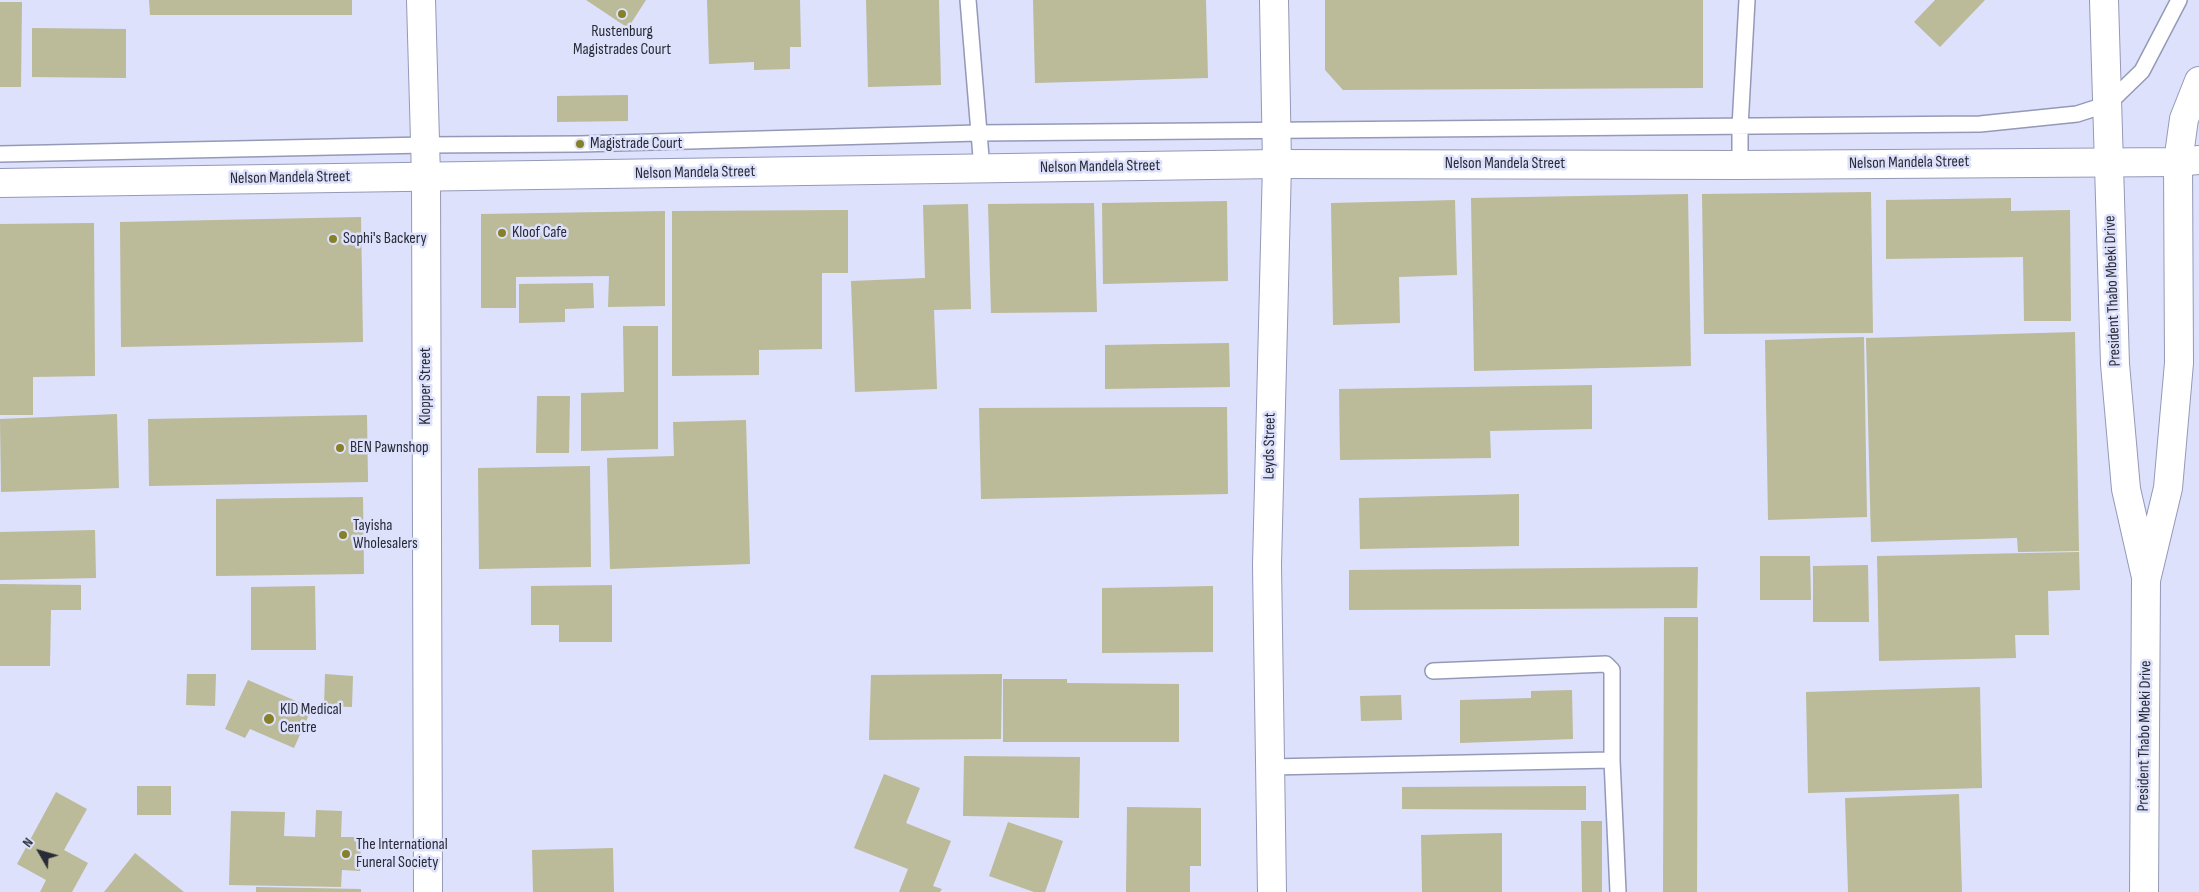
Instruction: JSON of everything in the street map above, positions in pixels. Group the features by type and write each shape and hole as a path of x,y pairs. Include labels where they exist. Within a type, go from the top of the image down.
{"street":[{"name":"Klopper Street","path":"421,0 426,176 428,892"},
{"name":"Leyds Street","path":"1272,892 1267,565 1277,130 1274,0"},
{"name":"President Thabo Mbeki Drive","path":"2104,0 2110,161 2114,364 2126,489 2146,580 2144,892"},
{"name":"President Thabo Mbeki Drive","path":"2146,580 2168,488 2179,363 2189,161 2184,119 2199,81"},
{"name":"Nelson Mandela Street","path":"0,183 1276,164 1740,165 2189,161"}],"lane":[{"path":"968,0 982,169"},
{"path":"1740,165 1740,127 1747,0"},
{"path":"0,154 425,145 580,144 978,133 1980,124 2077,114 2108,104 2142,71 2179,0"},
{"path":"1433,670 1606,664 1612,670 1612,760 1618,892"},
{"path":"1270,767 1612,760"}],"building":[{"path":"149,0 352,0 352,15 150,15"},
{"name":"Rustenburg Magistrades Court","path":"586,0 646,0 628,28"},
{"path":"707,0 800,0 801,47 790,47 790,69 754,70 754,62 709,64"},
{"path":"866,0 939,0 941,85 868,87"},
{"path":"1033,0 1206,0 1208,78 1035,83"},
{"path":"1325,0 1703,0 1703,88 1343,90 1325,70"},
{"path":"1935,0 1985,0 1940,47 1914,22"},
{"path":"0,2 22,2 21,87 0,87"},
{"path":"32,28 126,29 126,78 32,77"},
{"path":"628,95 628,121 557,122 557,96"},
{"path":"1871,192 1873,333 1704,334 1702,194"},
{"path":"1688,194 1691,366 1474,371 1471,198"},
{"path":"2011,198 2011,211 2070,210 2071,321 2024,321 2023,257 1886,259 1886,200"},
{"path":"1455,200 1457,275 1399,277 1400,323 1333,325 1331,203"},
{"path":"1227,201 1228,281 1103,284 1102,203"},
{"path":"1094,203 1097,312 991,313 988,204"},
{"path":"968,204 971,309 934,310 937,389 855,392 851,281 925,278 923,205"},
{"path":"848,210 848,273 822,273 822,349 759,350 759,375 672,376 672,211"},
{"path":"665,211 665,306 608,307 609,276 516,277 516,308 481,308 481,214"},
{"path":"361,217 363,342 121,347 120,222"},
{"path":"94,223 95,376 33,377 33,415 0,415 0,224"},
{"path":"593,283 594,308 565,309 565,322 519,323 519,284"},
{"path":"623,326 658,326 658,449 581,451 581,393 624,392"},
{"path":"2075,332 2079,551 2018,552 2017,538 1871,542 1866,338"},
{"path":"1864,337 1867,517 1768,520 1765,340"},
{"path":"1229,343 1230,387 1105,389 1105,345"},
{"path":"1592,385 1592,429 1490,431 1491,458 1340,460 1339,389"},
{"path":"537,396 570,396 569,453 536,453"},
{"path":"1227,407 1228,494 981,499 979,408"},
{"path":"117,414 119,488 1,492 0,419"},
{"path":"367,415 368,482 149,486 148,419"},
{"path":"746,420 750,564 610,569 607,458 674,456 673,422"},
{"path":"590,466 591,567 479,569 478,468"},
{"path":"1519,494 1519,546 1360,549 1359,498"},
{"path":"363,497 364,574 216,576 216,499"},
{"path":"95,530 96,578 0,580 0,532"},
{"path":"2079,552 2080,590 2048,591 2049,635 2015,635 2016,658 1879,661 1877,556"},
{"path":"1760,556 1810,556 1811,600 1760,600"},
{"path":"1868,565 1869,622 1813,622 1813,566"},
{"path":"1698,567 1697,608 1349,610 1349,570"},
{"path":"0,584 81,585 81,610 51,610 50,666 0,666"},
{"path":"612,585 612,642 559,642 559,625 531,625 531,586"},
{"path":"315,586 316,650 251,650 251,587"},
{"path":"1213,586 1213,652 1102,653 1102,588"},
{"path":"1664,617 1698,617 1697,892 1663,892"},
{"path":"187,674 216,674 215,706 186,705"},
{"path":"325,674 353,676 352,707 324,706"},
{"path":"1002,674 1001,739 869,740 871,675"},
{"path":"1003,679 1067,679 1067,683 1179,684 1179,742 1003,742"},
{"name":"KID Medical Centre","path":"248,680 312,708 294,748 250,729 245,738 225,729"},
{"path":"1980,687 1982,788 1808,793 1806,692"},
{"path":"1572,690 1573,739 1460,743 1460,700 1531,698 1531,691"},
{"path":"1401,695 1402,720 1361,721 1360,696"},
{"path":"964,756 1080,757 1079,818 963,816"},
{"path":"884,774 920,788 906,823 951,841 933,886 942,889 940,892 899,892 908,869 854,848"},
{"path":"137,786 171,786 171,815 137,815"},
{"path":"1586,786 1586,810 1402,809 1402,787"},
{"path":"56,792 87,809 64,850 88,863 72,892 40,892 46,880 17,864"},
{"path":"1959,794 1962,892 1848,892 1845,798"},
{"path":"1127,807 1201,808 1201,866 1190,866 1190,892 1126,892"},
{"path":"316,810 342,811 341,837 361,837 360,871 342,870 341,887 229,885 231,811 285,812 284,836 315,837"},
{"path":"1581,821 1602,821 1602,892 1582,892"},
{"path":"1008,822 1063,841 1045,892 1034,892 989,876"},
{"path":"1502,833 1502,892 1422,892 1421,835"},
{"path":"613,848 614,892 533,892 532,850"},
{"path":"135,853 184,892 104,892"},
{"path":"256,887 361,889 361,892 256,892"}],"place":[{"name":"Rustenburg Magistrades Court","path":"622,14"},
{"name":"Magistrade Court","path":"580,144"},
{"name":"Kloof Cafe","path":"502,233"},
{"name":"Sophi's Backery","path":"333,239"},
{"name":"BEN Pawnshop","path":"340,448"},
{"name":"Tayisha Wholesalers","path":"343,535"},
{"name":"KID Medical Centre","path":"269,719"},
{"name":"The International Funeral Society","path":"346,854"}]}
